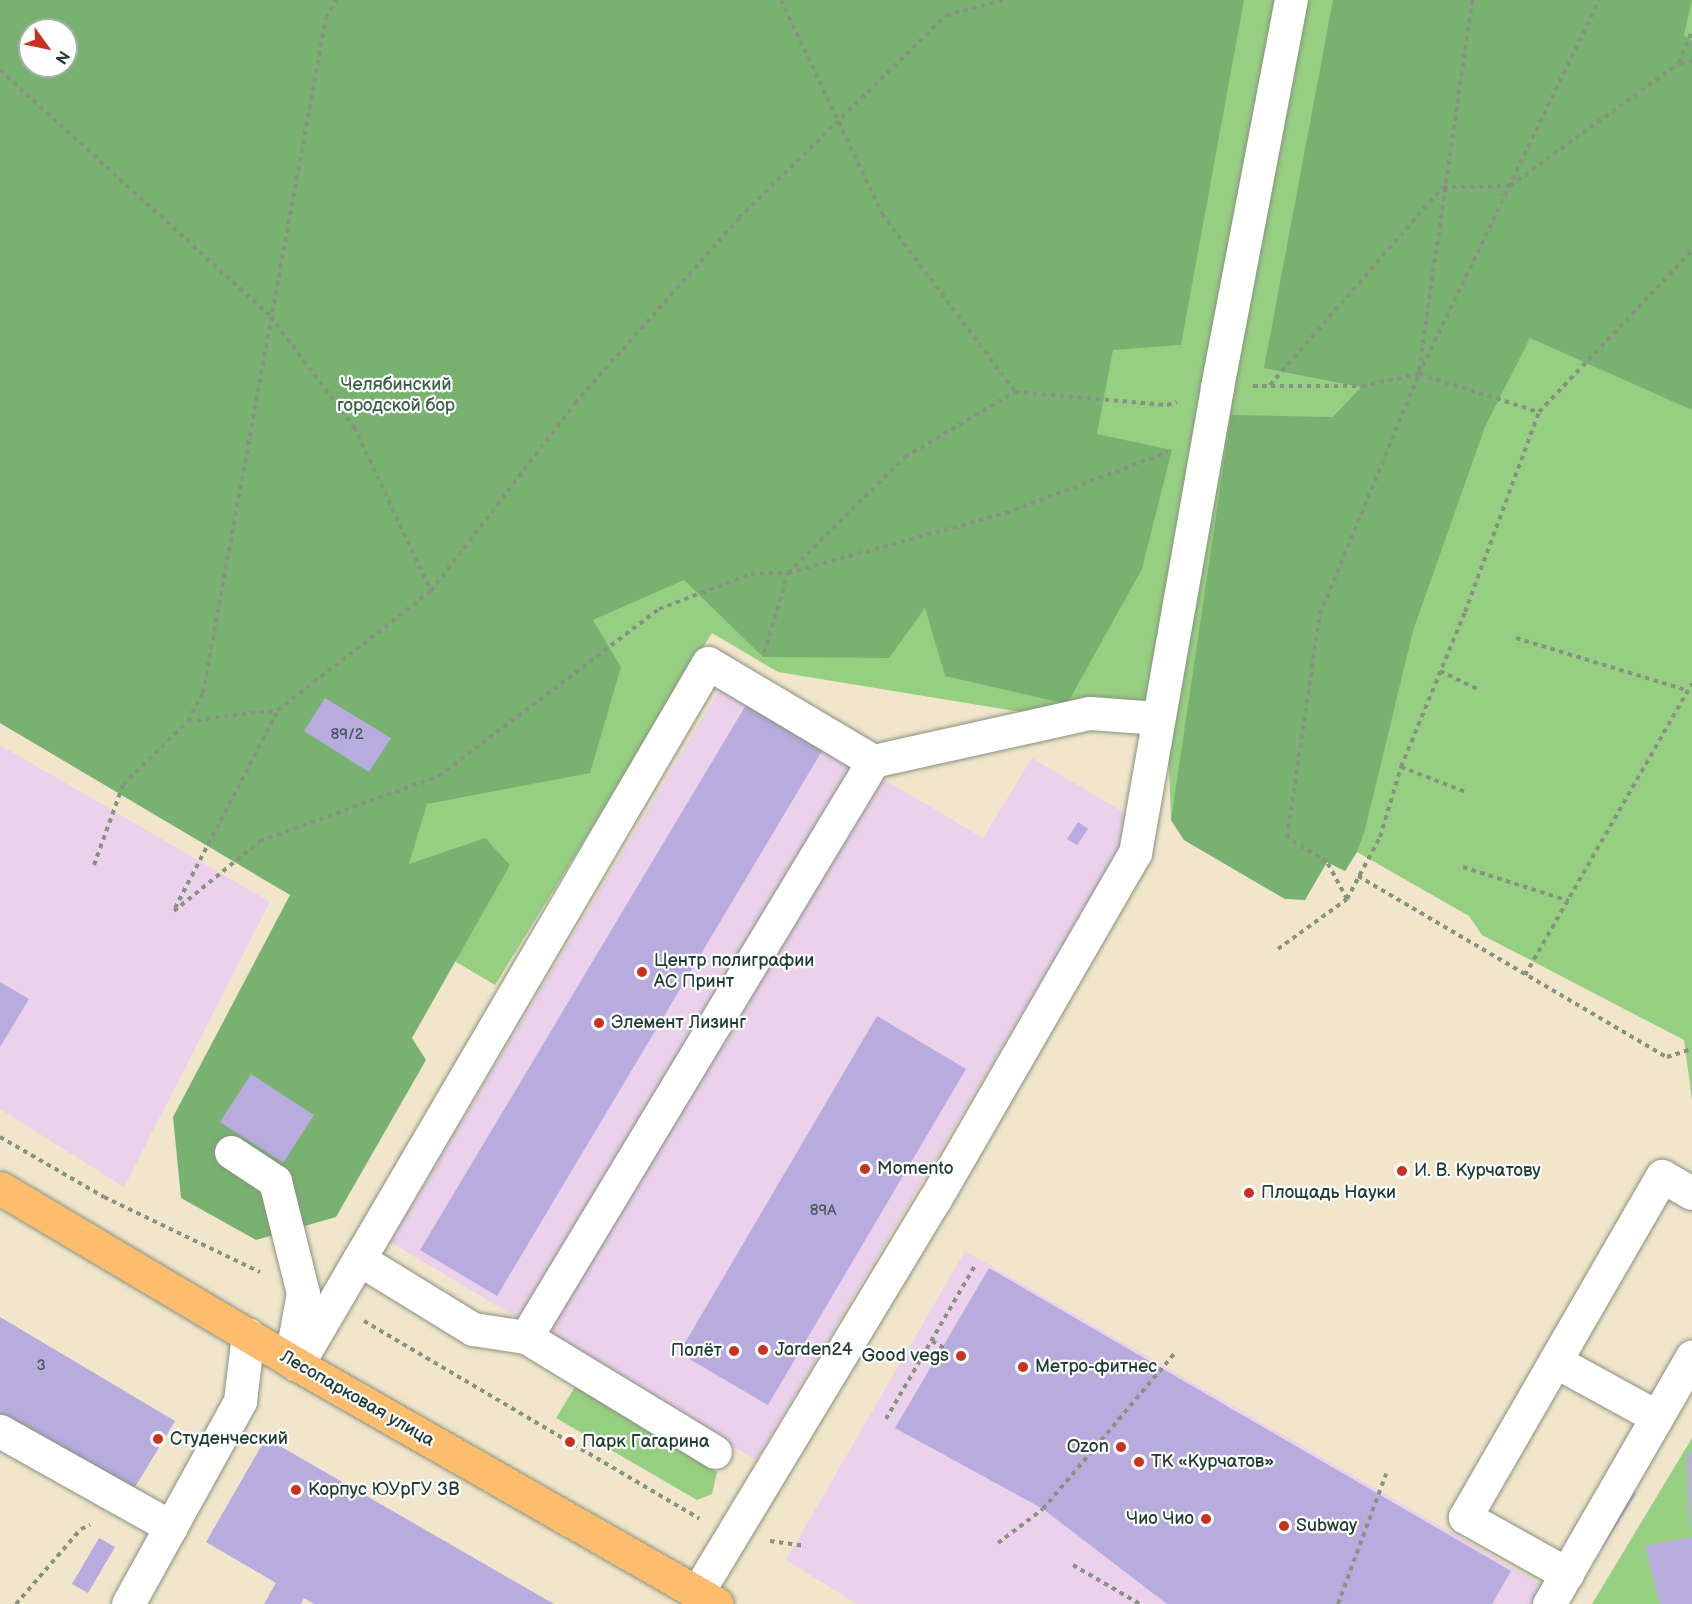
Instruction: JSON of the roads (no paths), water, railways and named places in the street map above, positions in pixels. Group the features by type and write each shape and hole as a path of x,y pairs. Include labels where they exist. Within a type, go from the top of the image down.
{"main road":[{"name":"Лесопарковая улица","path":"0,1188 294,1363 707,1599"}],"lane":[{"path":"707,1599 731,1537 935,1199 1135,854 1217,387 1291,0"},
{"path":"294,1363 334,1303 708,663 873,761 1090,713 1158,718"},
{"path":"526,1337 873,761"},
{"path":"231,1152 275,1181 303,1293 294,1363"},
{"path":"1567,1574 1465,1517 1662,1176 1692,1193"},
{"path":"359,1259 473,1329 526,1337 715,1452"},
{"path":"128,1604 240,1401 248,1334"},
{"path":"1549,1604 1692,1356"},
{"path":"1555,1361 1657,1417"},
{"path":"0,1431 171,1527"}],"place":[{"name":"Центр полиграфии АС Принт","path":"642,972"},
{"name":"Элемент Лизинг","path":"599,1023"},
{"name":"Momento","path":"865,1169"},
{"name":"И. В. Курчатову","path":"1402,1171"},
{"name":"Площадь Науки","path":"1249,1193"},
{"name":"Jarden24","path":"763,1350"},
{"name":"Полёт","path":"734,1351"},
{"name":"Good vegs","path":"961,1356"},
{"name":"Метро-фитнес","path":"1023,1367"},
{"name":"Студенческий","path":"158,1439"},
{"name":"Парк Гагарина","path":"570,1442"},
{"name":"Ozon","path":"1121,1447"},
{"name":"ТК «Курчатов»","path":"1139,1462"},
{"name":"Корпус ЮУрГУ 3В","path":"296,1490"},
{"name":"Чио Чио","path":"1206,1519"},
{"name":"Subway","path":"1284,1526"}],"park label":[{"name":"Челябинский городской бор","path":"396,396"}]}
